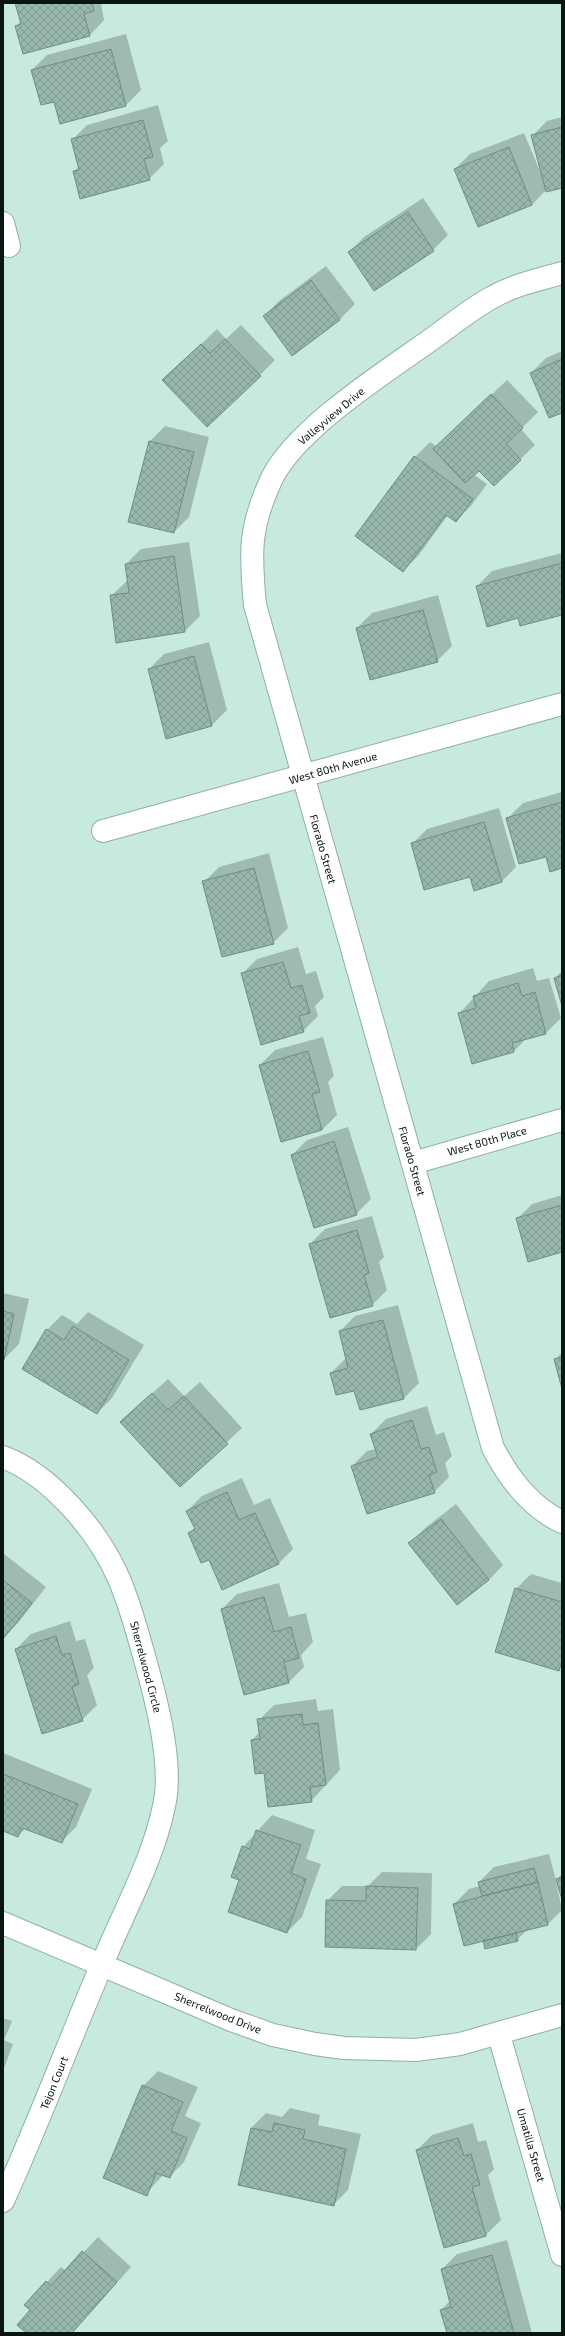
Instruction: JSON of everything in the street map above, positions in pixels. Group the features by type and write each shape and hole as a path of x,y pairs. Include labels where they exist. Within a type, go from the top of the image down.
{"street":[{"path":"3,223 10,246"},
{"name":"Valleyview Drive","path":"303,777 255,605 251,564 252,534 258,512 273,477 296,445 316,427 369,384 483,302 513,287 562,273"},
{"name":"West 80th Avenue","path":"103,831 303,777 562,704"},
{"name":"Florado Street","path":"303,777 493,1448 507,1475 528,1498 561,1521"},
{"name":"West 80th Place","path":"413,1163 562,1120"},
{"name":"Sherrelwood Circle","path":"3,1457 41,1479 58,1493 100,1545 119,1577 131,1610 159,1711 168,1785 164,1807 148,1856 102,1964"},
{"name":"Sherrelwood Drive","path":"3,1923 231,2020 273,2034 315,2044 344,2048 416,2050 460,2044 499,2035 562,2015"},
{"name":"Tejon Court","path":"3,2201 37,2126 102,1964"},
{"name":"Umatilla Street","path":"499,2035 562,2255"}],"building":[{"path":"15,3 92,3 94,11 84,14 90,36 23,54 15,26 21,24"},
{"path":"111,49 126,106 60,124 54,102 41,105 31,70"},
{"path":"143,120 153,157 144,159 150,180 80,199 73,171 79,170 71,139"},
{"path":"562,127 562,188 546,192 531,135"},
{"path":"509,147 532,205 478,227 454,169"},
{"path":"408,212 434,251 374,291 348,252"},
{"path":"311,280 340,320 292,356 263,316"},
{"path":"225,339 261,376 207,427 162,380 201,344 210,353"},
{"path":"562,359 562,413 549,418 530,373"},
{"path":"491,394 523,428 506,444 521,460 494,486 479,471 465,483 433,449"},
{"path":"149,441 194,452 174,533 128,522"},
{"path":"414,456 473,499 456,522 446,515 403,572 355,536"},
{"path":"174,556 185,632 116,643 110,595 129,593 125,564"},
{"path":"562,563 562,615 520,626 518,618 487,627 476,586"},
{"path":"423,610 438,662 370,680 356,628"},
{"path":"194,656 212,726 166,739 148,669"},
{"path":"562,802 562,868 550,872 546,857 519,864 506,818"},
{"path":"484,822 502,882 474,891 470,877 424,890 411,843"},
{"path":"254,868 274,944 222,957 202,881"},
{"path":"283,962 291,988 302,985 310,1013 299,1016 304,1032 261,1045 241,973"},
{"path":"562,975 562,1006 554,978"},
{"path":"518,983 522,996 535,992 546,1034 512,1043 514,1052 472,1064 458,1013 476,1008 473,996"},
{"path":"308,1051 320,1092 312,1094 322,1130 281,1142 259,1065"},
{"path":"334,1141 357,1215 314,1228 291,1155"},
{"path":"562,1205 562,1252 528,1262 516,1218"},
{"path":"357,1230 369,1273 364,1275 373,1306 330,1318 309,1244"},
{"path":"3,1311 14,1314 4,1360 3,1360"},
{"path":"383,1320 404,1399 360,1410 354,1391 336,1395 330,1373 348,1368 339,1331"},
{"path":"73,1326 129,1360 97,1414 22,1369 46,1329 64,1340"},
{"path":"562,1357 562,1389 554,1359"},
{"path":"152,1393 168,1410 184,1396 228,1444 180,1487 120,1422"},
{"path":"412,1420 421,1449 429,1447 437,1472 429,1475 435,1493 367,1514 351,1466 378,1457 370,1434"},
{"path":"227,1492 239,1520 255,1513 279,1564 222,1590 209,1560 201,1563 188,1533 195,1529 186,1511"},
{"path":"441,1519 489,1580 457,1605 408,1543"},
{"path":"3,1580 32,1603 3,1639"},
{"path":"515,1588 562,1602 562,1661 559,1671 495,1652"},
{"path":"264,1597 274,1632 291,1627 299,1658 284,1662 289,1683 244,1695 221,1609"},
{"path":"56,1636 62,1655 70,1653 79,1684 72,1687 83,1721 42,1734 15,1649"},
{"path":"302,1714 303,1725 318,1723 326,1785 310,1787 312,1802 268,1807 264,1773 255,1774 251,1740 260,1739 257,1719"},
{"path":"3,1774 78,1804 62,1843 22,1828 18,1837 3,1831"},
{"path":"256,1830 301,1845 291,1873 306,1879 287,1933 228,1912 239,1880 231,1877 242,1846 250,1849"},
{"path":"534,1868 538,1882 482,1896 478,1882"},
{"path":"562,1877 562,1900 556,1879"},
{"path":"538,1882 548,1925 464,1946 453,1904"},
{"path":"366,1886 418,1888 416,1950 325,1947 326,1900 366,1901"},
{"path":"516,1933 518,1941 485,1949 483,1941"},
{"path":"142,2085 183,2102 171,2131 187,2138 170,2178 156,2173 147,2196 103,2178"},
{"path":"274,2123 305,2130 303,2139 346,2149 334,2206 238,2185 251,2128 272,2132"},
{"path":"458,2138 464,2156 471,2154 480,2185 472,2187 486,2236 444,2248 416,2150"},
{"path":"82,2251 117,2282 72,2333 26,2333 17,2325 30,2310 24,2305 46,2281 51,2286"},
{"path":"492,2255 514,2333 447,2333 440,2310 451,2307 441,2269"}]}
